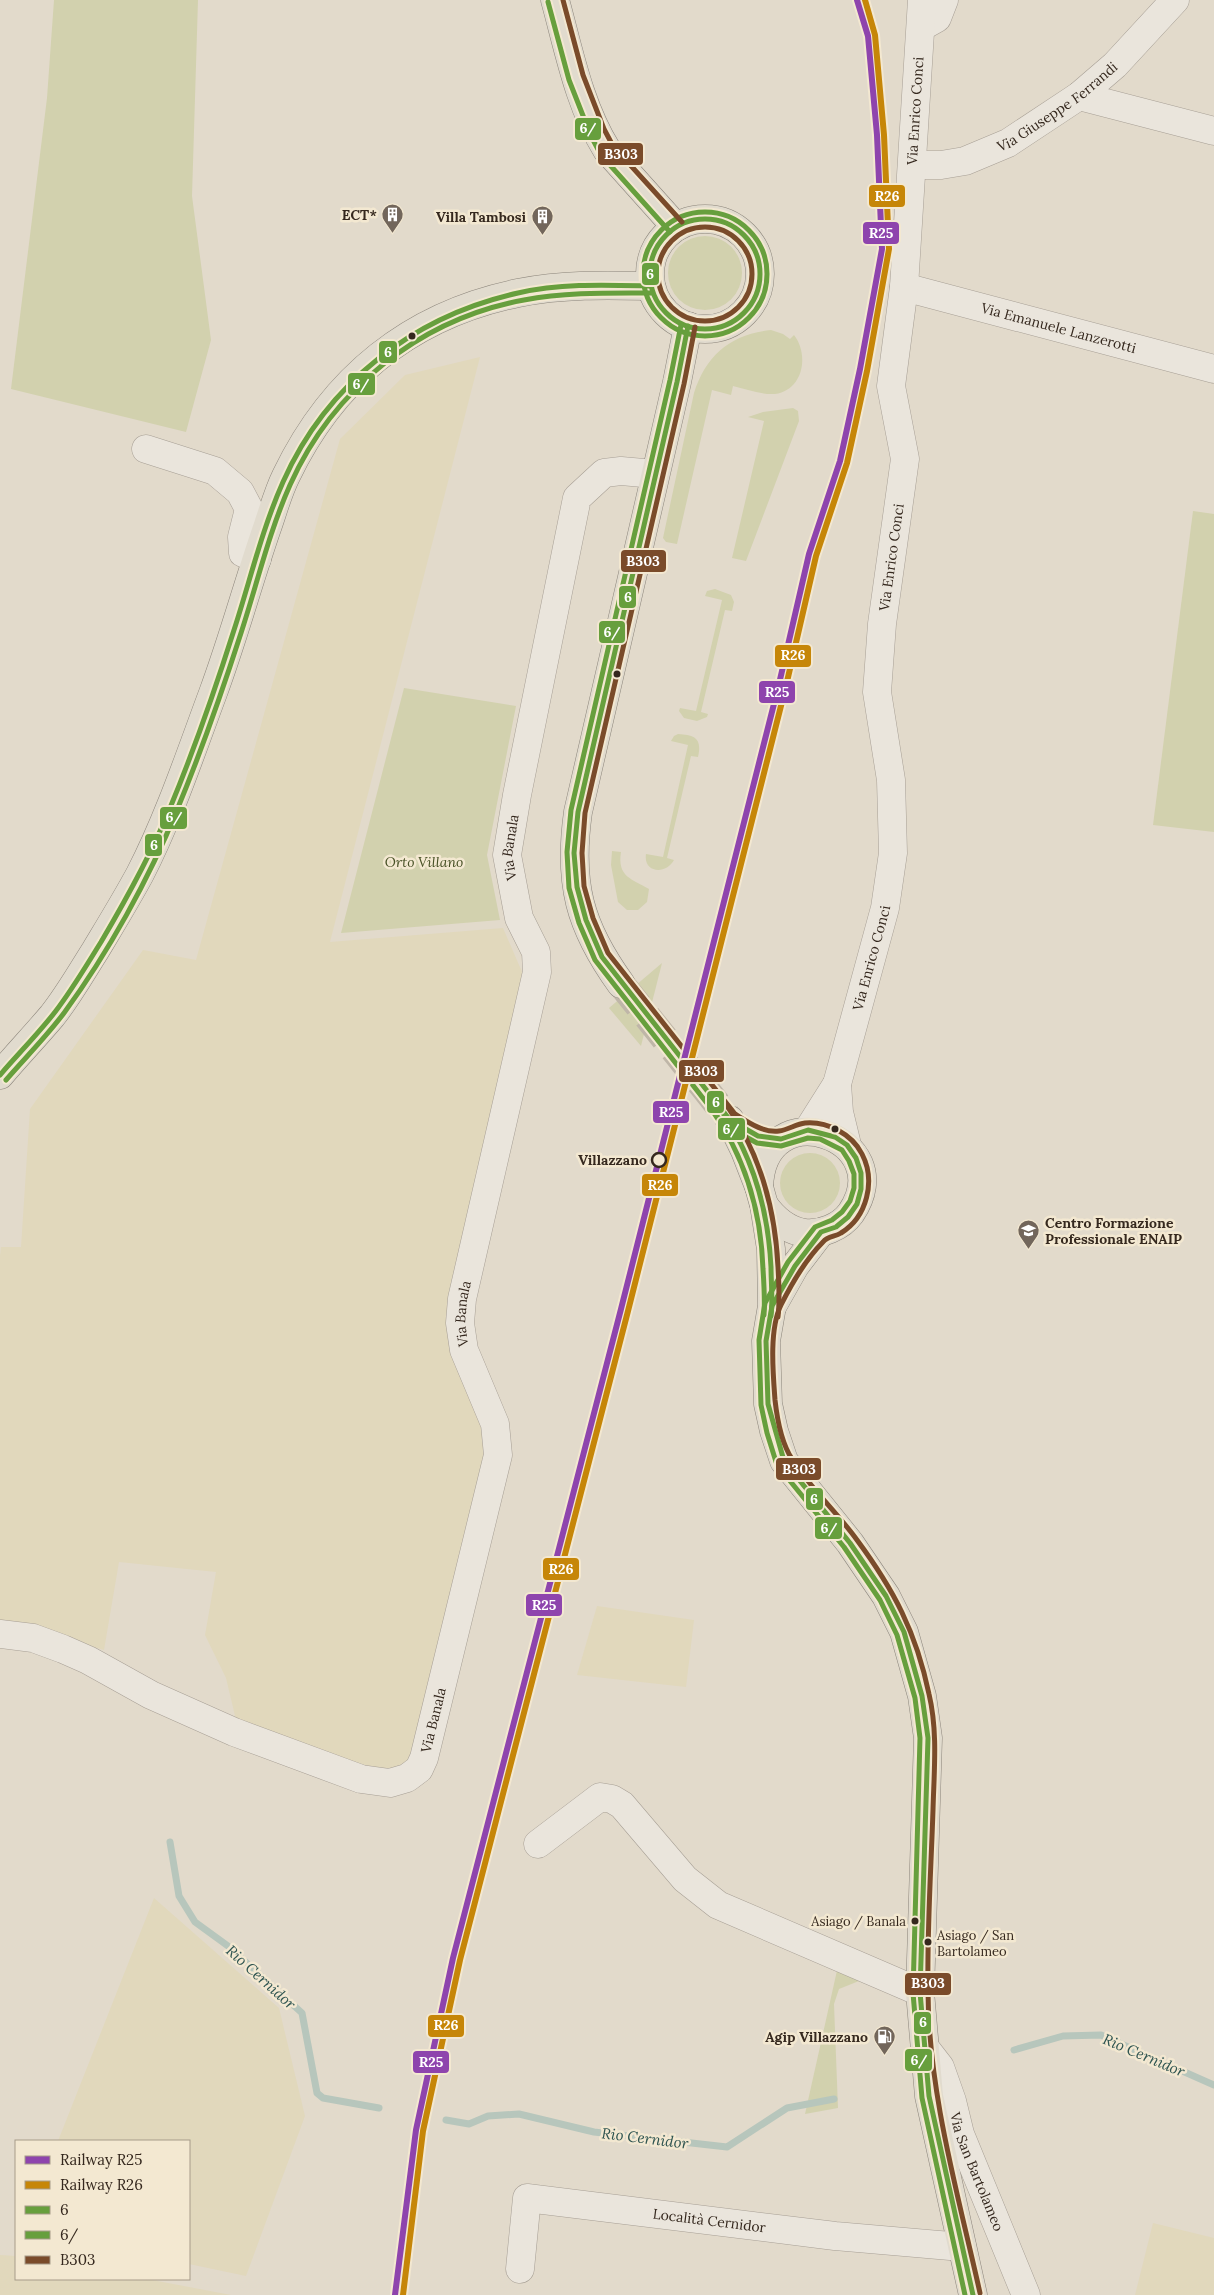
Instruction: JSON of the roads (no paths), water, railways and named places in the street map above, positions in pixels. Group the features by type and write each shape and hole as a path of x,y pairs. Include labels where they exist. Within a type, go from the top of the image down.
{"main road":[{"path":"555,0 578,87 598,136 607,150 676,227"},
{"path":"700,219 717,220 734,226 754,248 759,261 758,290 749,307 738,318 724,326 707,329 688,326 674,319 662,307 651,286 651,262 664,237 676,227 700,219"},
{"path":"0,1075 52,1016 74,985 141,872 162,826 212,695 285,478 307,436 332,402 364,367 395,343 427,325 470,306 518,293 584,285 651,286"},
{"path":"621,984 602,957 580,906 574,882 574,842 580,803 688,326"},
{"path":"781,1139 758,1136 730,1120 762,1196 774,1218 788,1228 804,1233 821,1232 836,1226 848,1217 857,1204 861,1189 861,1173 856,1158 847,1145 836,1137 808,1130 794,1133 781,1139 764,1160 760,1173 762,1196 771,1249 772,1306 766,1341 768,1404 774,1431 784,1461 850,1543 886,1596 904,1632 922,1696 928,1738 920,1992 930,2103 973,2295"},
{"path":"772,1306 795,1266 821,1232"}],"street":[{"name":"Via Enrico Conci","path":"808,1130 837,1084 885,908 892,853 890,780 877,692 882,624 905,459 891,386 904,287 922,0"},
{"path":"921,27 937,18 944,0"},
{"name":"Via Giuseppe Ferrandi","path":"913,165 941,165 965,161 1008,143 1079,96 1115,65 1175,0"},
{"path":"1079,96 1214,131"},
{"name":"Via Emanuele Lanzerotti","path":"904,287 1214,369"},
{"path":"146,449 215,471 240,492 249,509 242,537 242,553 257,559"},
{"name":"Via Banala","path":"0,1634 33,1638 63,1649 88,1660 150,1695 234,1732 361,1779 390,1783 407,1778 418,1769 424,1758 498,1455 495,1424 464,1350 460,1323 462,1300 538,972 536,952 519,918 507,855 517,795 577,498 604,473 621,471 655,474"},
{"name":"Via Enrico Conci","path":"837,1084 839,1112 847,1145"},
{"path":"538,1844 600,1797 612,1799 622,1805 685,1878 718,1905 920,1992"},
{"name":"Via San Bartolameo","path":"926,2049 940,2067 952,2101 960,2134 1026,2295"},
{"name":"Località Cernidor","path":"520,2269 527,2198 835,2236 962,2247"}],"waterway":[{"name":"Rio Cernidor","path":"170,1842 179,1896 195,1922 228,1946 302,2013 317,2093 323,2098 379,2108"},
{"name":"Rio Cernidor","path":"1014,2050 1063,2036 1101,2035 1214,2085"},
{"name":"Rio Cernidor","path":"446,2120 469,2124 488,2116 519,2114 594,2132 727,2147 787,2108 834,2099"}],"tunnel":[{"path":"621,984 730,1120"}],"rail line":[{"name":"R25","path":"395,2295 416,2130 453,1958 621,1309 779,684 809,554 840,461 860,369 882,249 877,135 868,36 857,0"},
{"name":"R26","path":"403,2295 423,2131 460,1960 628,1311 786,686 816,556 847,463 867,371 889,249 884,135 875,35 865,0"}],"place":[{"name":"ECT*","path":"393,234"},
{"name":"Villa Tambosi","path":"542,236"},
{"name":"Villazzano","path":"659,1160"},
{"name":"Centro Formazione Professionale ENAIP","path":"1029,1250"},
{"name":"Asiago / Banala","path":"915,1921"},
{"name":"Asiago / San Bartolameo","path":"928,1942"},
{"name":"Agip Villazzano","path":"884,2056"}],"park label":[{"name":"Orto Villano","path":"424,862"}]}
